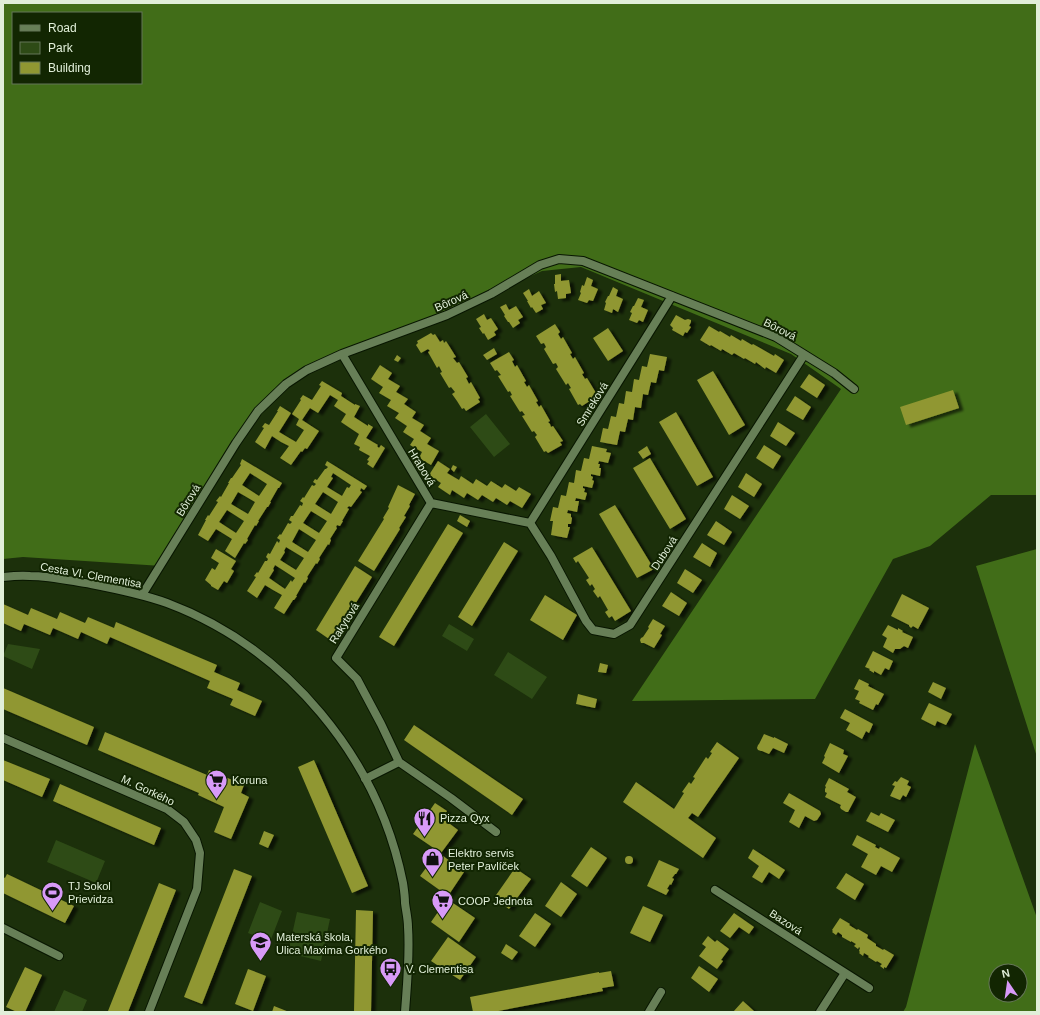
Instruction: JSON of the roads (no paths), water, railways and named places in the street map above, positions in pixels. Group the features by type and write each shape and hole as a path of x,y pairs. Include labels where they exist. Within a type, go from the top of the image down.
{"street":[{"name":"Bôrová","path":"142,595 258,411 286,384 307,370 342,354 447,315 491,294 540,265 559,259 583,261 776,337 834,373 854,389"},
{"name":"Smreková","path":"530,523 672,296"},
{"name":"Hrabová","path":"342,354 431,503 530,523"},
{"name":"Dubová","path":"530,523 551,556 586,621 593,630 614,634 630,625 804,355"},
{"name":"Rakytová","path":"399,762 357,679 336,658 431,503"},
{"name":"Cesta Vl. Clementisa","path":"3,577 30,576 50,578 142,595 168,604 223,630 252,649 277,668 313,704 346,746 365,779 382,815 394,847 403,884 408,928 408,974 405,1012"},
{"name":"M. Gorkého","path":"3,738 167,809 184,822 196,840 200,853 197,889 149,1012"},
{"path":"365,779 399,762 451,798 496,832"},
{"name":"Bazová","path":"715,890 868,988"},
{"path":"3,928 59,956"},
{"path":"820,1012 845,973"},
{"path":"649,1012 660,992"}],"place":[{"name":"Koruna","path":"216,800"},
{"name":"Pizza Qyx","path":"424,838"},
{"name":"Elektro servis Peter Pavlíček","path":"432,878"},
{"name":"TJ Sokol Prievidza","path":"53,912"},
{"name":"COOP Jednota","path":"443,920"},
{"name":"Materská škola, Ulica Maxima Gorkého","path":"261,962"},
{"name":"V. Clementisa","path":"391,988"}]}
